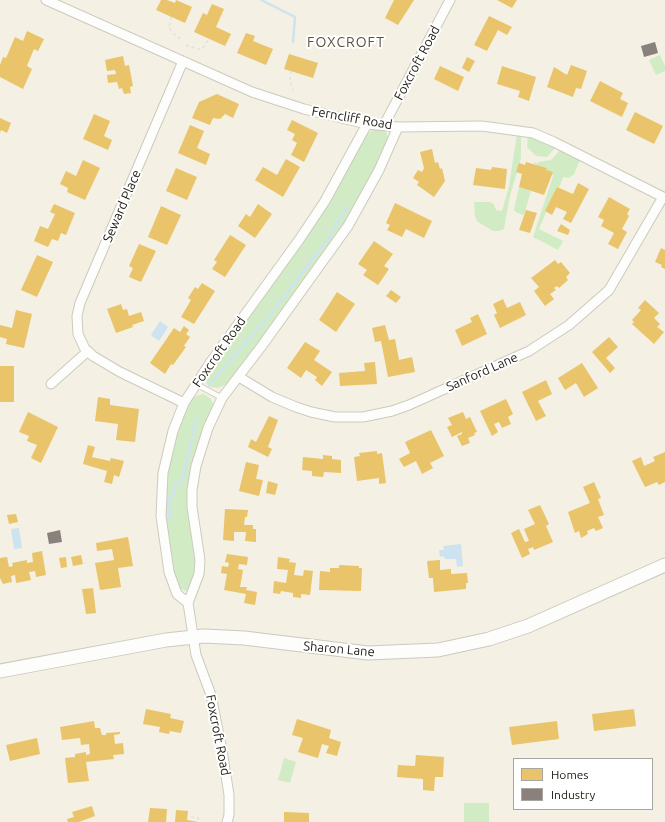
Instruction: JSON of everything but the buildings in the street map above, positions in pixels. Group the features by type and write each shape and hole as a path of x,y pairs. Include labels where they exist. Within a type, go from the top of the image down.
{"main road":[{"name":"Sharon Lane","path":"0,671 193,636 244,638 368,653 438,650 489,639 528,626 665,565"}],"street":[{"name":"Ferncliff Road","path":"46,0 252,92 307,110 367,124 398,127 482,126 533,133 664,197"},
{"name":"Foxcroft Road","path":"384,125 450,0"},
{"name":"Seward Place","path":"183,61 80,303 76,316 77,328 81,340 88,351 120,372 184,403"},
{"name":"Foxcroft Road","path":"188,603 177,594 169,572 161,516 163,480 167,452 184,403 314,217 367,124"},
{"name":"Foxcroft Road","path":"228,822 229,795 222,750 211,695 196,655 188,603 199,574 200,560 192,507 192,490 196,466 208,428 222,398 239,377 348,226 379,170 398,127"},
{"name":"Sanford Lane","path":"239,377 272,397 296,408 335,417 364,417 392,411 409,405 529,351 569,325 609,290 664,197"},
{"path":"51,384 88,351"}],"lane":[{"path":"196,384 222,398"}],"path":[{"path":"171,17 169,28 181,39"},
{"path":"186,45 197,49 202,49 209,39"},
{"path":"291,71 290,80 293,90"},
{"path":"535,165 536,159"},
{"path":"327,228 327,212 354,191"},
{"path":"312,234 317,230 327,228 331,231"},
{"path":"280,280 304,265 308,253 310,237"},
{"path":"254,315 270,305 273,291"},
{"path":"233,363 228,358 228,352 237,346 247,325"},
{"path":"230,337 236,339 240,338"},
{"path":"191,817 198,818 198,822"}],"green space":[{"path":"660,55 665,66 665,71 656,75 649,60"},
{"path":"374,129 382,129 387,133 388,142 354,210 330,247 229,383 218,388 209,387 205,381 205,378 365,136"},
{"path":"517,134 521,134 521,158 510,196 504,229 493,231 478,222 475,217 474,202 490,202 494,204 496,210 502,211 509,186"},
{"path":"528,136 556,147 547,157 536,156 527,147"},
{"path":"560,150 580,160 574,174 569,178 563,177 559,188 557,187 539,229 563,241 558,250 533,237 553,176 552,173 546,170 547,168 536,165 538,162 551,160"},
{"path":"519,187 531,191 524,215 517,213 514,210"},
{"path":"204,394 211,399 214,406 193,468 196,570 189,590 186,591 179,588 171,566 165,517 167,473 176,433 185,410 192,399 196,396"},
{"path":"284,758 296,762 290,783 278,780"},
{"path":"464,803 489,803 489,822 464,822"}],"water":[{"path":"160,321 168,327 159,341 151,335"},
{"path":"19,528 22,548 14,549 11,529"},
{"path":"461,544 463,566 457,567 456,559 445,559 444,556 440,557 439,550 444,550 443,546"}],"waterway":[{"path":"261,0 295,17 293,42"},
{"path":"209,385 273,311 330,236 347,206"},
{"path":"167,519 170,518 169,499 174,494 174,485 181,483 183,479 196,419"}],"district":[{"name":"FOXCROFT","path":"346,42"}]}
